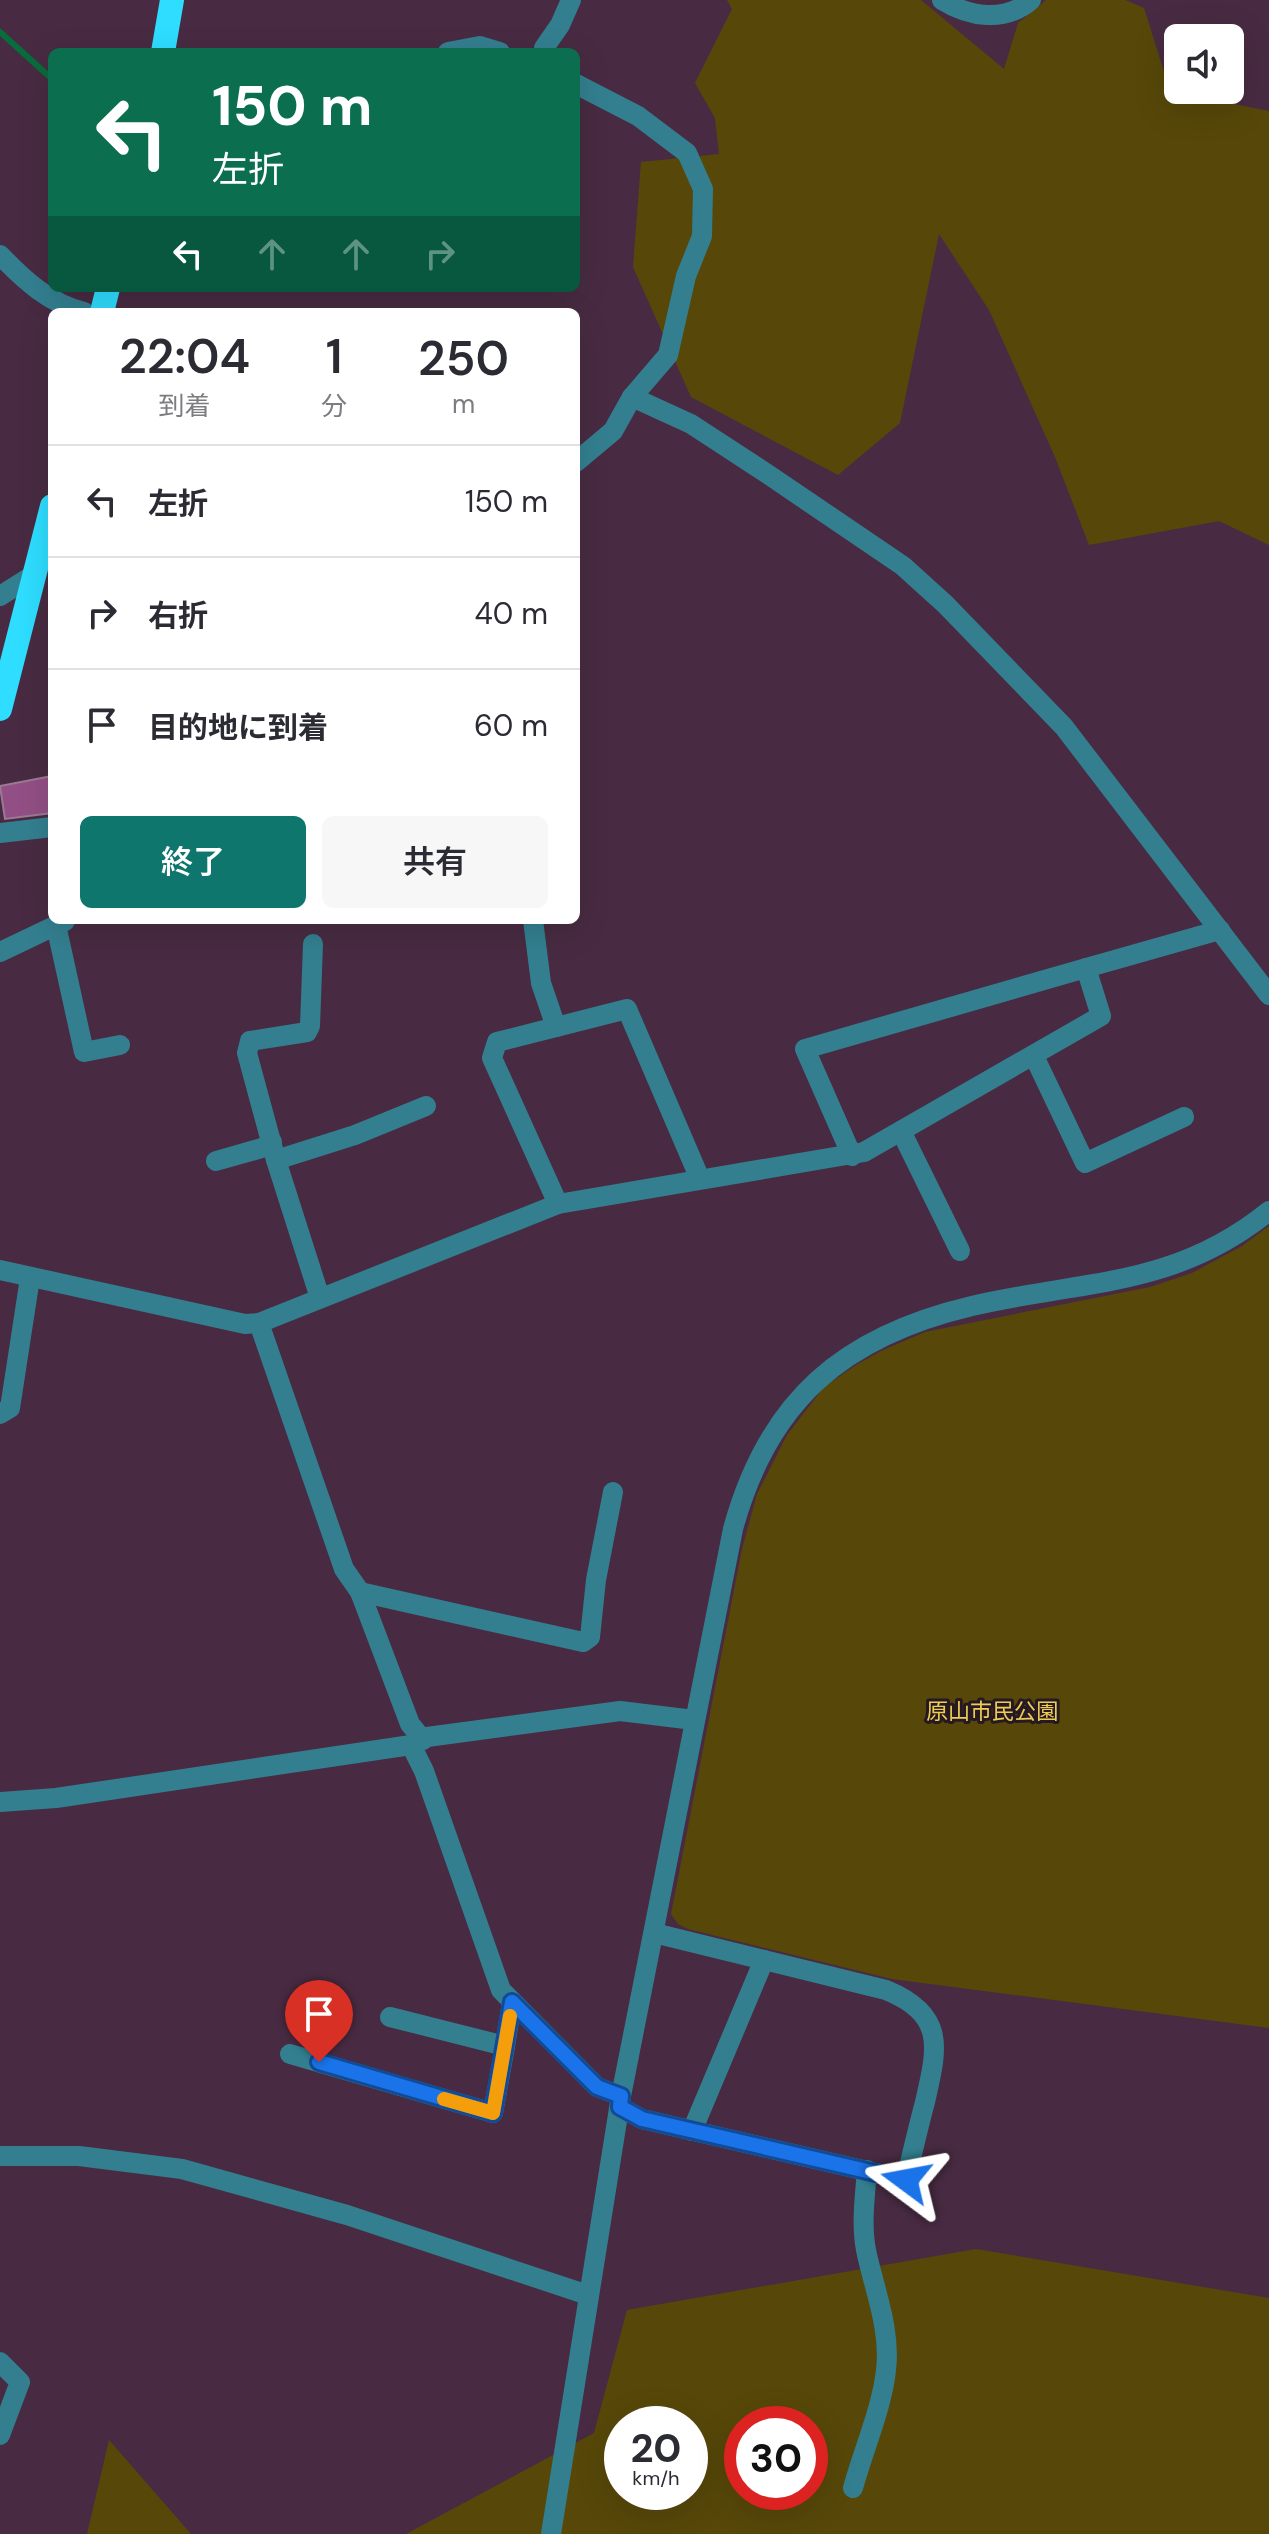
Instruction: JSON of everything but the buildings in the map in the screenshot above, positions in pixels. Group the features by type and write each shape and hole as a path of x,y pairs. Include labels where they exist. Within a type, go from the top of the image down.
{"highway":[{"path":"164,48 172,0"},
{"path":"0,709 42,565 48,530"}],"street":[{"path":"544,48 560,25 571,0"},
{"path":"942,0 963,12 994,16 1025,6 1031,0"},
{"path":"580,86 638,116 687,153 703,189 702,236 686,276 668,355 632,397 613,431 580,459"},
{"path":"0,255 26,282 68,308"},
{"path":"632,397 691,424 769,475 903,566 945,604 1064,727 1269,995"},
{"path":"0,596 42,565"},
{"path":"0,833 48,827"},
{"path":"0,952 57,924"},
{"path":"61,924 84,1052 120,1045"},
{"path":"534,924 541,983 556,1027"},
{"path":"852,1156 805,1049 1220,930"},
{"path":"313,944 310,1026 307,1032 250,1041 247,1053 320,1298"},
{"path":"0,1270 245,1324 259,1323 558,1204 864,1152 1101,1016 1086,968"},
{"path":"558,1204 492,1058 497,1042 627,1009 700,1179"},
{"path":"1034,1056 1085,1163 1184,1117"},
{"path":"216,1161 262,1148 274,1151 355,1135 426,1106"},
{"path":"901,1131 960,1251"},
{"path":"551,2534 620,2102 694,1720 742,1495 770,1439 810,1387 858,1349 908,1324 974,1306 1157,1271 1222,1245 1269,1211"},
{"path":"0,1414 10,1408 30,1278"},
{"path":"259,1323 344,1569 360,1592 417,1742 424,1771 501,1990 597,2087 642,2119 906,2180 936,2050 925,2018 915,2006 886,1990 654,1933"},
{"path":"360,1592 583,1642 590,1637 596,1580 613,1492"},
{"path":"0,1802 56,1798 591,1714 620,1711 694,1720"},
{"path":"692,2131 764,1960"},
{"path":"290,2054 493,2113 512,2002"},
{"path":"390,2017 505,2046"},
{"path":"0,2156 79,2156 182,2169 347,2215 588,2295"},
{"path":"853,2488 874,2423 886,2370 883,2325 863,2230 867,2170"},
{"path":"0,2362 20,2382 0,2435"}],"green space":[{"path":"727,0 921,0 1004,69 1018,23 1046,0 1125,0 1144,8 1164,72 1164,104 1234,104 1269,111 1269,545 1219,521 1089,545 1055,457 989,310 939,234 900,423 838,475 691,397 633,267 641,162 719,154 715,118 695,83 732,9"},
{"name":"原山市民公園","path":"1269,1226 1269,2028 892,1979 678,1924 671,1914 742,1549 757,1494 787,1435 824,1387 881,1351 925,1332 1150,1287 1192,1273 1242,1246"},
{"path":"976,2249 1269,2298 1269,2534 406,2534 594,2433 627,2310"},
{"path":"109,2440 191,2534 87,2534"}],"waterway":[{"path":"0,32 48,75"}],"slow traffic":[{"path":"444,2099 493,2113 510,2016"}],"route":[{"path":"319,2062 493,2113 512,2002 597,2087 621,2096 620,2107 642,2119 906,2180"}]}
